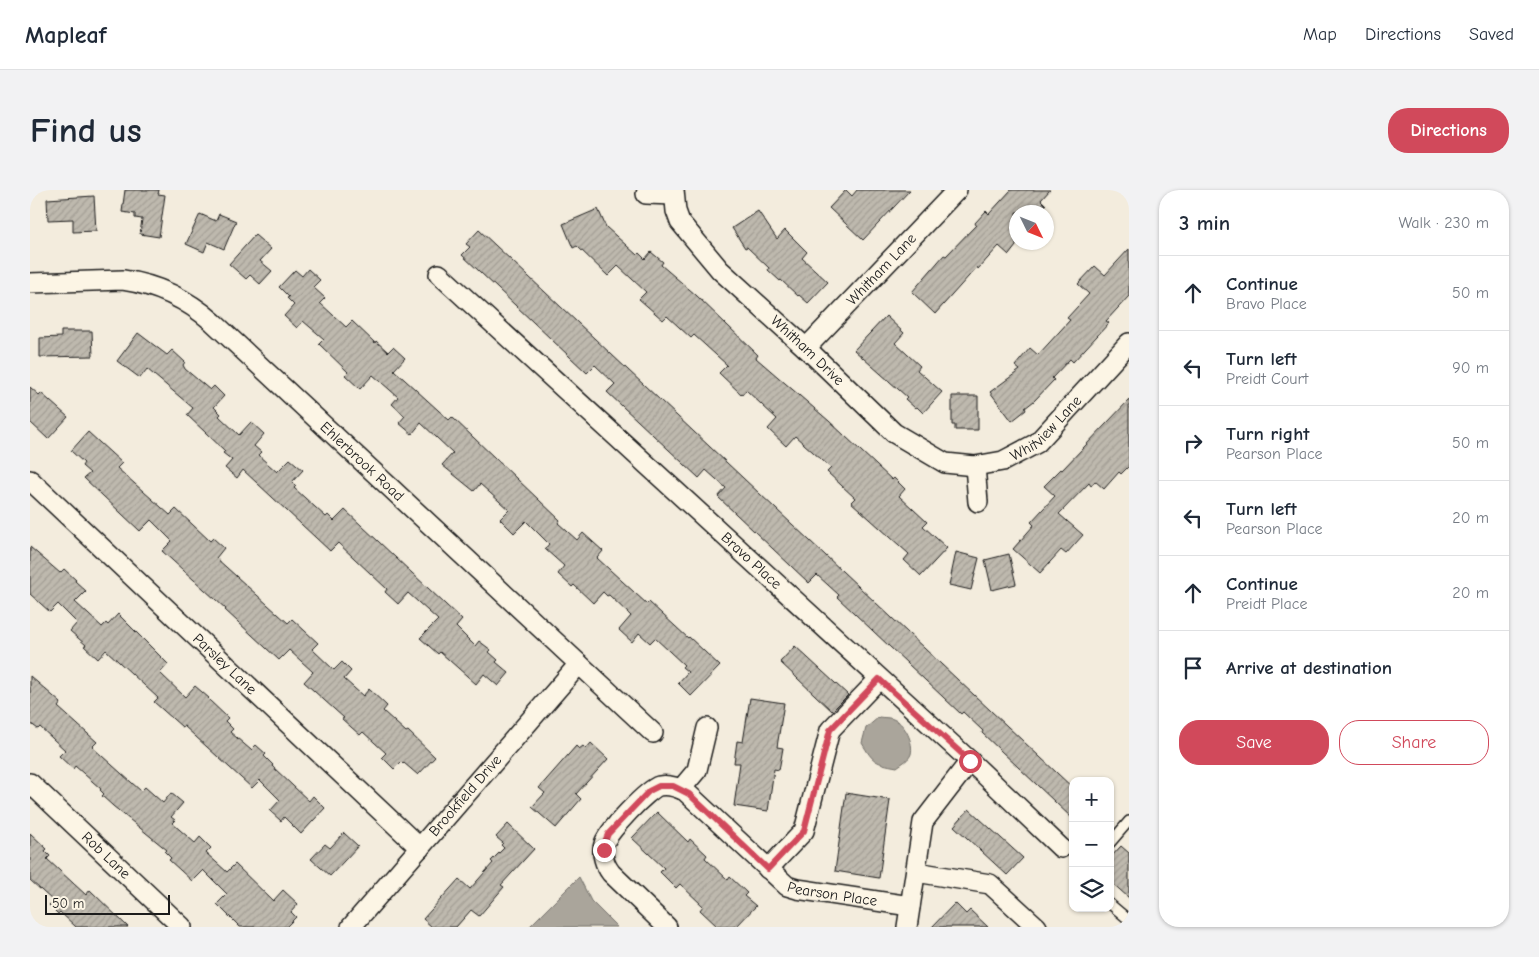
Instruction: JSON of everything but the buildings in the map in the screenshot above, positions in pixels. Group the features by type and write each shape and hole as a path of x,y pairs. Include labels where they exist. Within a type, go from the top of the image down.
{"street":[{"name":"Whitham Lane","path":"806,348 957,190"},
{"name":"Whitham Drive","path":"674,192 676,211 680,222 720,270 806,348 894,433 945,463 975,466"},
{"path":"646,194 674,192"},
{"name":"Bravo Place","path":"439,274 970,761 1061,848"},
{"name":"Ehlerbrook Road","path":"30,283 123,280 160,290 194,307 213,322 653,734"},
{"name":"Whitview Lane","path":"975,466 1003,461 1038,443 1129,344"},
{"path":"975,466 978,502"},
{"name":"Parsley Lane","path":"30,480 420,848"},
{"name":"Brookfield Drive","path":"351,927 579,664"},
{"path":"768,869 804,831 830,730 879,679"},
{"path":"667,927 614,877 605,864 604,844 608,834 649,791 659,786 681,789 697,770 707,728"},
{"path":"907,927 923,822 970,761"},
{"name":"Rob Lane","path":"30,783 182,927"},
{"name":"Pearson Place","path":"681,789 689,794 782,882 793,888 910,906"},
{"path":"916,872 990,884 1037,927"}],"lane":[{"path":"1114,838 1129,821"},
{"path":"1114,907 1129,920"}],"shaded area":[{"path":"879,717 891,718 899,722 910,739 911,754 907,760 897,767 875,761 862,743 866,728"},
{"path":"579,877 591,901 617,927 529,927"}],"route":[{"path":"604,850 608,834 649,791 659,786 673,786 686,791 768,869 804,831 830,730 879,679 970,761"}]}
